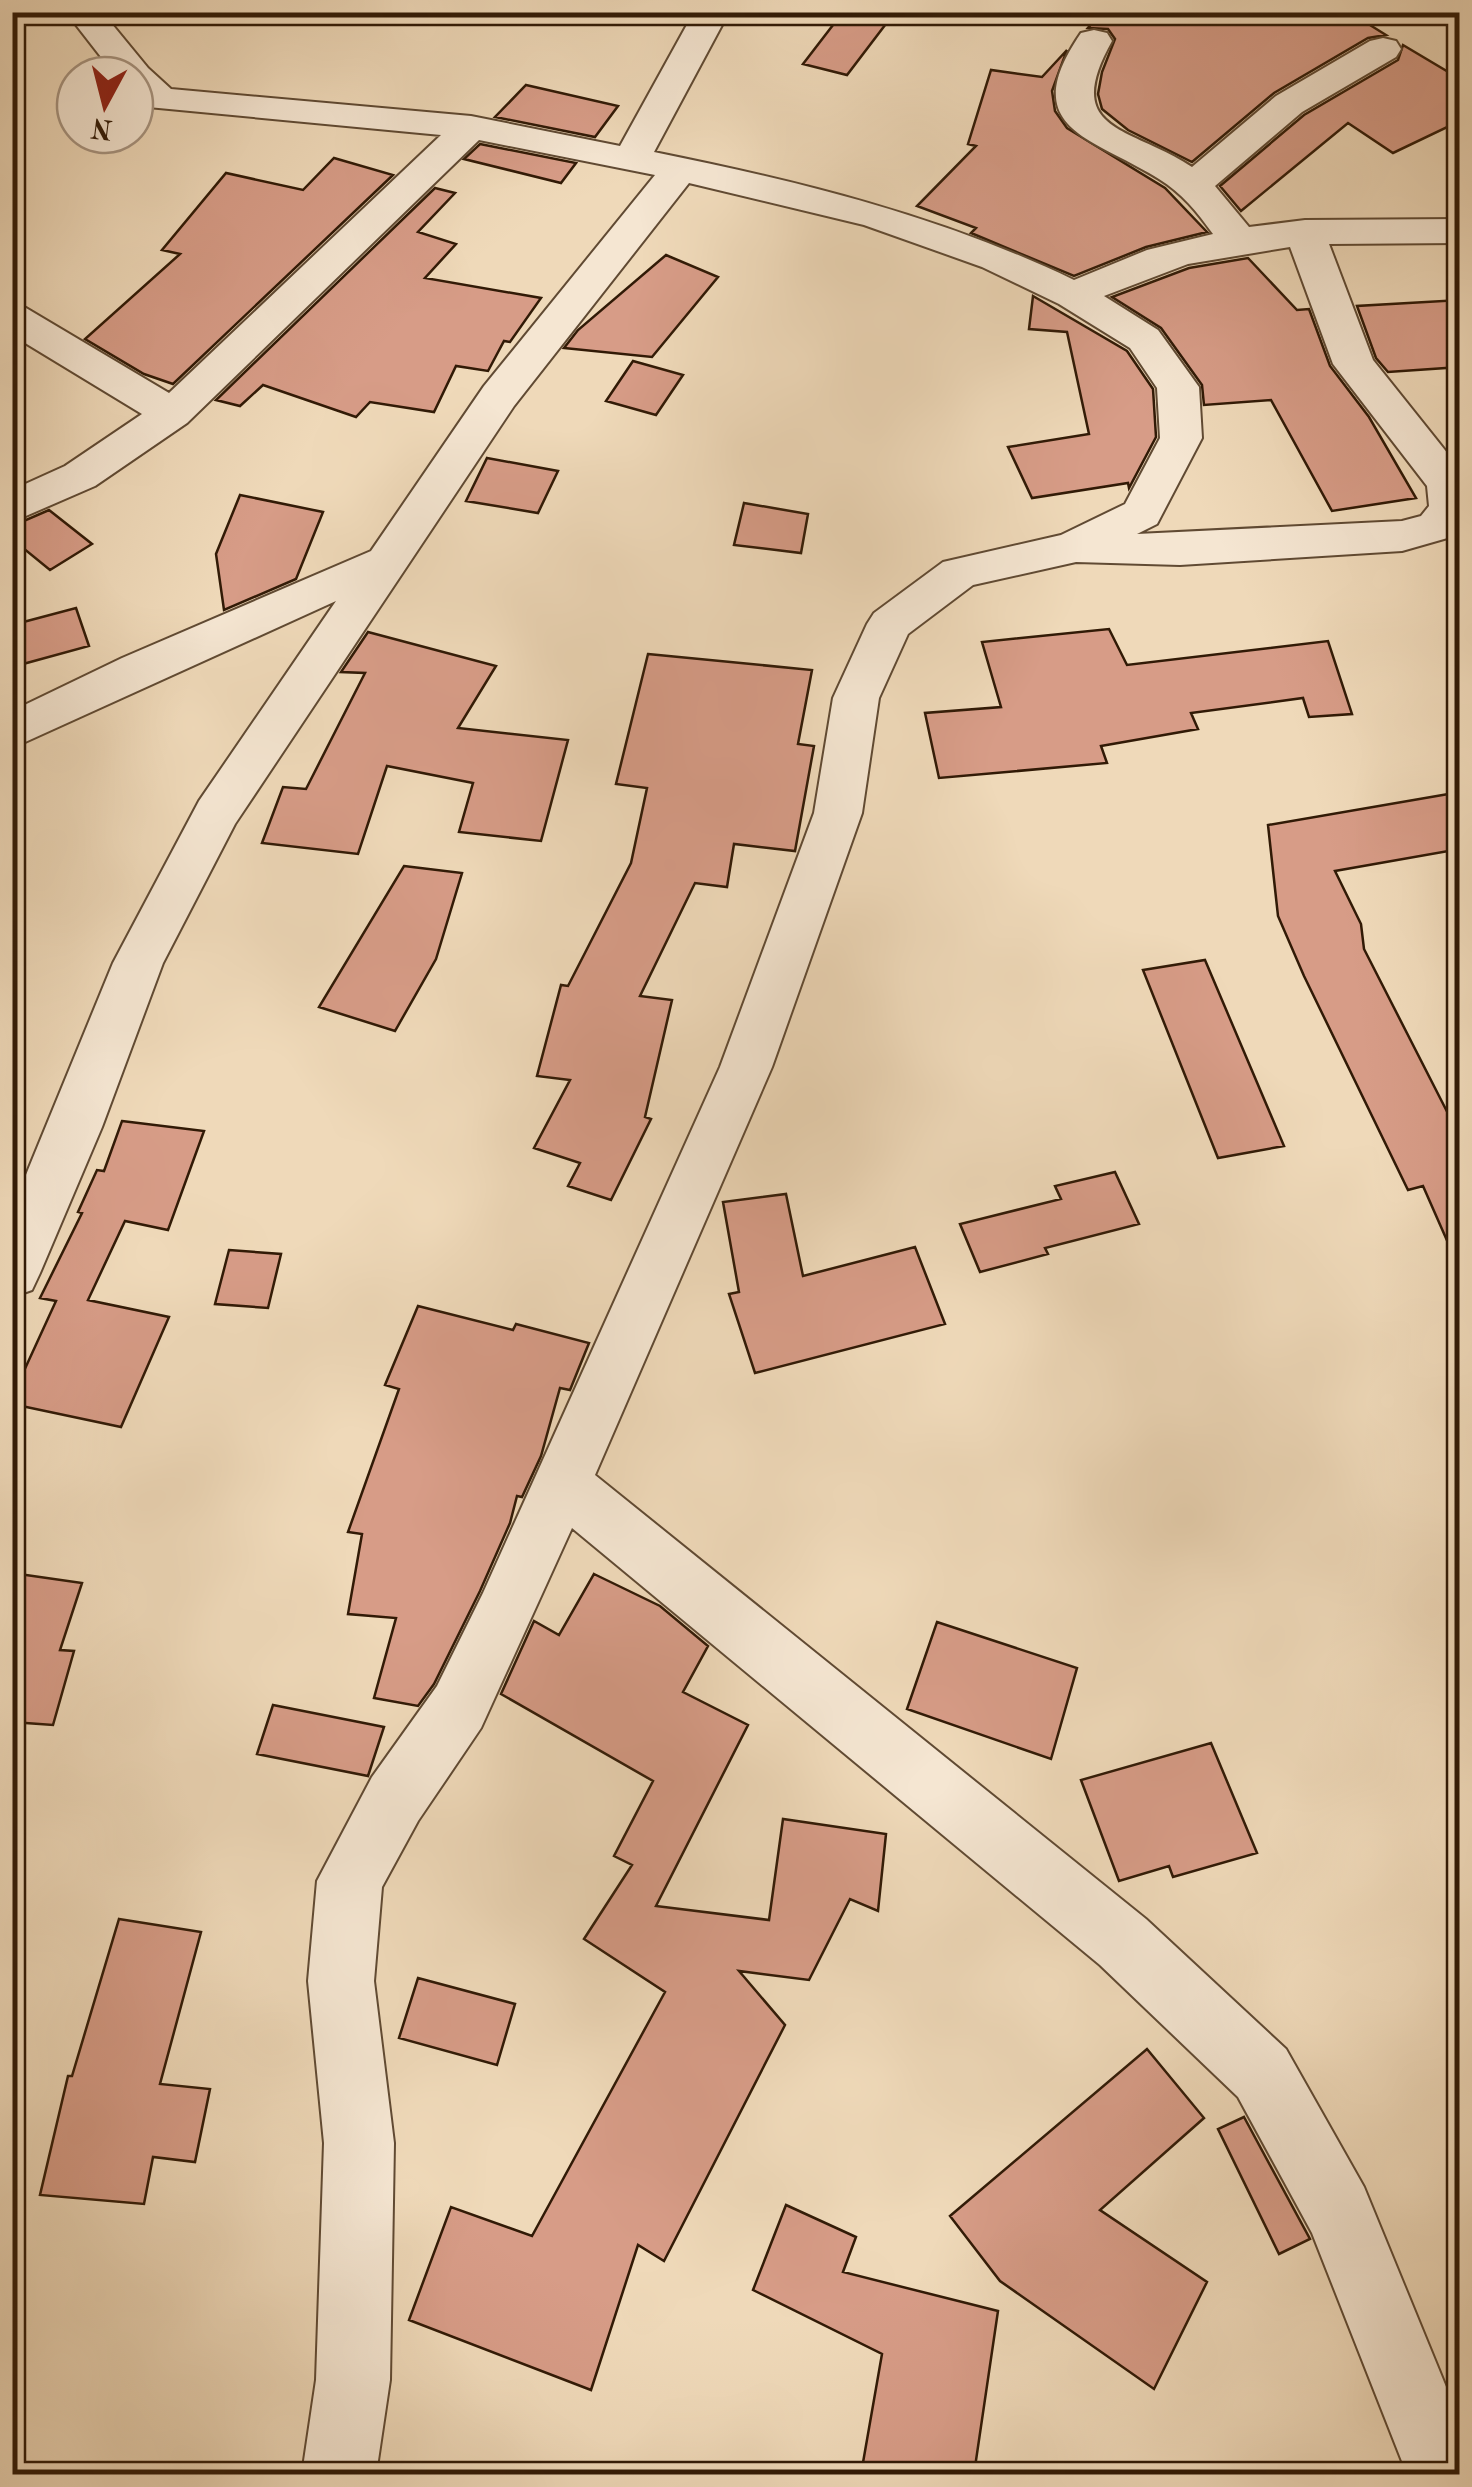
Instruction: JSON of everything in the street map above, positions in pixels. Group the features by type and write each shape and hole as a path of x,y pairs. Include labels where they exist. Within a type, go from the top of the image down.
{"street":[{"path":"84,12 119,55"},
{"path":"631,158 712,12"},
{"path":"1094,41 1079,61 1070,94 1082,121 1193,185 1238,240"},
{"path":"1193,185 1289,104 1383,49"},
{"path":"155,93 161,98 189,104 471,126 631,158 877,216 996,258 1073,294 1144,339 1178,387 1181,438 1142,514 1073,548"},
{"path":"12,508 80,476 172,413 471,126"},
{"path":"12,1273 75,1128 138,963 216,814 499,396 680,169"},
{"path":"1073,294 1172,255 1238,240 1305,232 1460,231"},
{"path":"339,2474 354,2380 360,2143 341,1980 350,1881 395,1800 459,1707 564,1485 746,1067 838,812 856,698 890,624 959,573 1073,548 1180,550 1402,536 1436,526 1451,508 1448,484 1354,364 1326,300 1305,232"},
{"path":"12,317 172,413"},
{"path":"12,731 138,670 388,561"},
{"path":"564,1485 1123,1942 1262,2072 1339,2212 1444,2474"}],"building":[{"path":"843,12 895,12 847,75 803,64"},
{"path":"1102,12 1349,12 1386,35 1368,38 1274,93 1192,162 1128,130 1102,109 1098,94 1102,72 1115,39 1108,29 1088,28"},
{"path":"1403,45 1460,79 1460,121 1393,153 1348,123 1241,211 1220,186 1304,115 1398,60"},
{"path":"1067,50 1052,91 1055,111 1067,128 1165,188 1207,232 1146,247 1074,276 971,233 976,228 917,206 976,146 968,144 991,70 1042,77"},
{"path":"526,85 618,106 595,137 495,117"},
{"path":"480,144 576,163 561,183 464,159"},
{"path":"334,158 393,175 173,384 144,374 85,339 180,254 162,250 226,173 303,190"},
{"path":"435,188 455,193 418,232 456,244 425,278 541,298 510,342 504,341 488,371 456,366 434,412 370,402 356,417 263,385 240,406 216,400"},
{"path":"666,255 718,277 652,357 564,348 578,330"},
{"path":"1248,258 1297,310 1309,309 1330,366 1369,417 1416,498 1332,511 1271,400 1204,405 1202,385 1161,328 1112,297 1189,268"},
{"path":"1033,296 1127,351 1153,389 1156,437 1129,488 1128,483 1032,498 1008,447 1089,434 1067,332 1029,329"},
{"path":"1460,300 1460,367 1388,372 1376,358 1357,306"},
{"path":"633,361 683,375 656,415 606,401"},
{"path":"487,458 558,471 538,513 466,501"},
{"path":"240,495 323,512 296,579 224,610 216,554"},
{"path":"744,503 808,514 801,553 734,545"},
{"path":"49,510 92,544 50,570 12,539 12,526"},
{"path":"76,608 89,646 12,667 12,625"},
{"path":"1109,629 1127,665 1328,641 1352,714 1309,717 1303,698 1191,713 1198,729 1101,746 1107,763 939,778 925,713 1001,707 982,642"},
{"path":"368,632 496,666 458,728 568,740 541,841 459,832 473,783 387,766 358,854 262,843 283,787 306,789 365,673 341,672"},
{"path":"648,654 812,670 798,744 814,746 795,851 734,844 727,887 695,883 640,996 672,1000 645,1117 651,1119 611,1200 568,1186 580,1163 534,1148 570,1080 537,1076 561,985 568,986 631,863 647,788 616,784"},
{"path":"1460,792 1460,849 1335,871 1361,924 1364,949 1460,1137 1460,1270 1423,1186 1408,1190 1278,916 1268,825"},
{"path":"404,866 462,873 436,959 395,1031 319,1007"},
{"path":"1205,960 1284,1146 1218,1158 1143,970"},
{"path":"122,1121 204,1131 168,1230 125,1221 88,1300 169,1317 121,1427 12,1404 12,1397 56,1301 40,1298 82,1213 78,1212 97,1170 104,1171"},
{"path":"1115,1172 1139,1224 1045,1248 1048,1254 980,1272 960,1224 1061,1199 1055,1186"},
{"path":"786,1194 803,1276 915,1247 945,1324 755,1373 729,1294 739,1292 723,1202"},
{"path":"229,1250 281,1254 268,1308 215,1304"},
{"path":"418,1306 513,1330 516,1324 589,1343 570,1390 560,1388 541,1456 522,1497 517,1496 510,1523 480,1591 434,1684 418,1706 374,1698 396,1618 348,1614 362,1534 348,1532 399,1389 385,1385"},
{"path":"12,1573 82,1583 60,1650 74,1651 53,1725 12,1722"},
{"path":"594,1574 660,1606 708,1646 683,1692 748,1725 656,1906 769,1920 783,1819 886,1834 878,1911 850,1899 809,1980 739,1971 785,2025 664,2261 638,2245 591,2390 409,2320 451,2207 532,2236 665,1992 584,1939 632,1865 614,1856 653,1781 501,1694 534,1621 559,1635"},
{"path":"937,1622 1077,1668 1051,1759 907,1709"},
{"path":"273,1705 384,1727 368,1776 257,1754"},
{"path":"1211,1743 1257,1853 1173,1877 1169,1866 1119,1881 1081,1780"},
{"path":"119,1919 201,1932 160,2084 210,2089 195,2162 153,2157 144,2204 40,2195 68,2076 72,2076"},
{"path":"418,1978 515,2004 497,2065 399,2038"},
{"path":"1147,2049 1204,2118 1100,2210 1207,2282 1154,2389 1000,2281 950,2216"},
{"path":"1244,2117 1310,2239 1279,2254 1218,2129"},
{"path":"786,2205 856,2237 843,2272 998,2311 974,2474 861,2474 882,2354 753,2290"}]}
